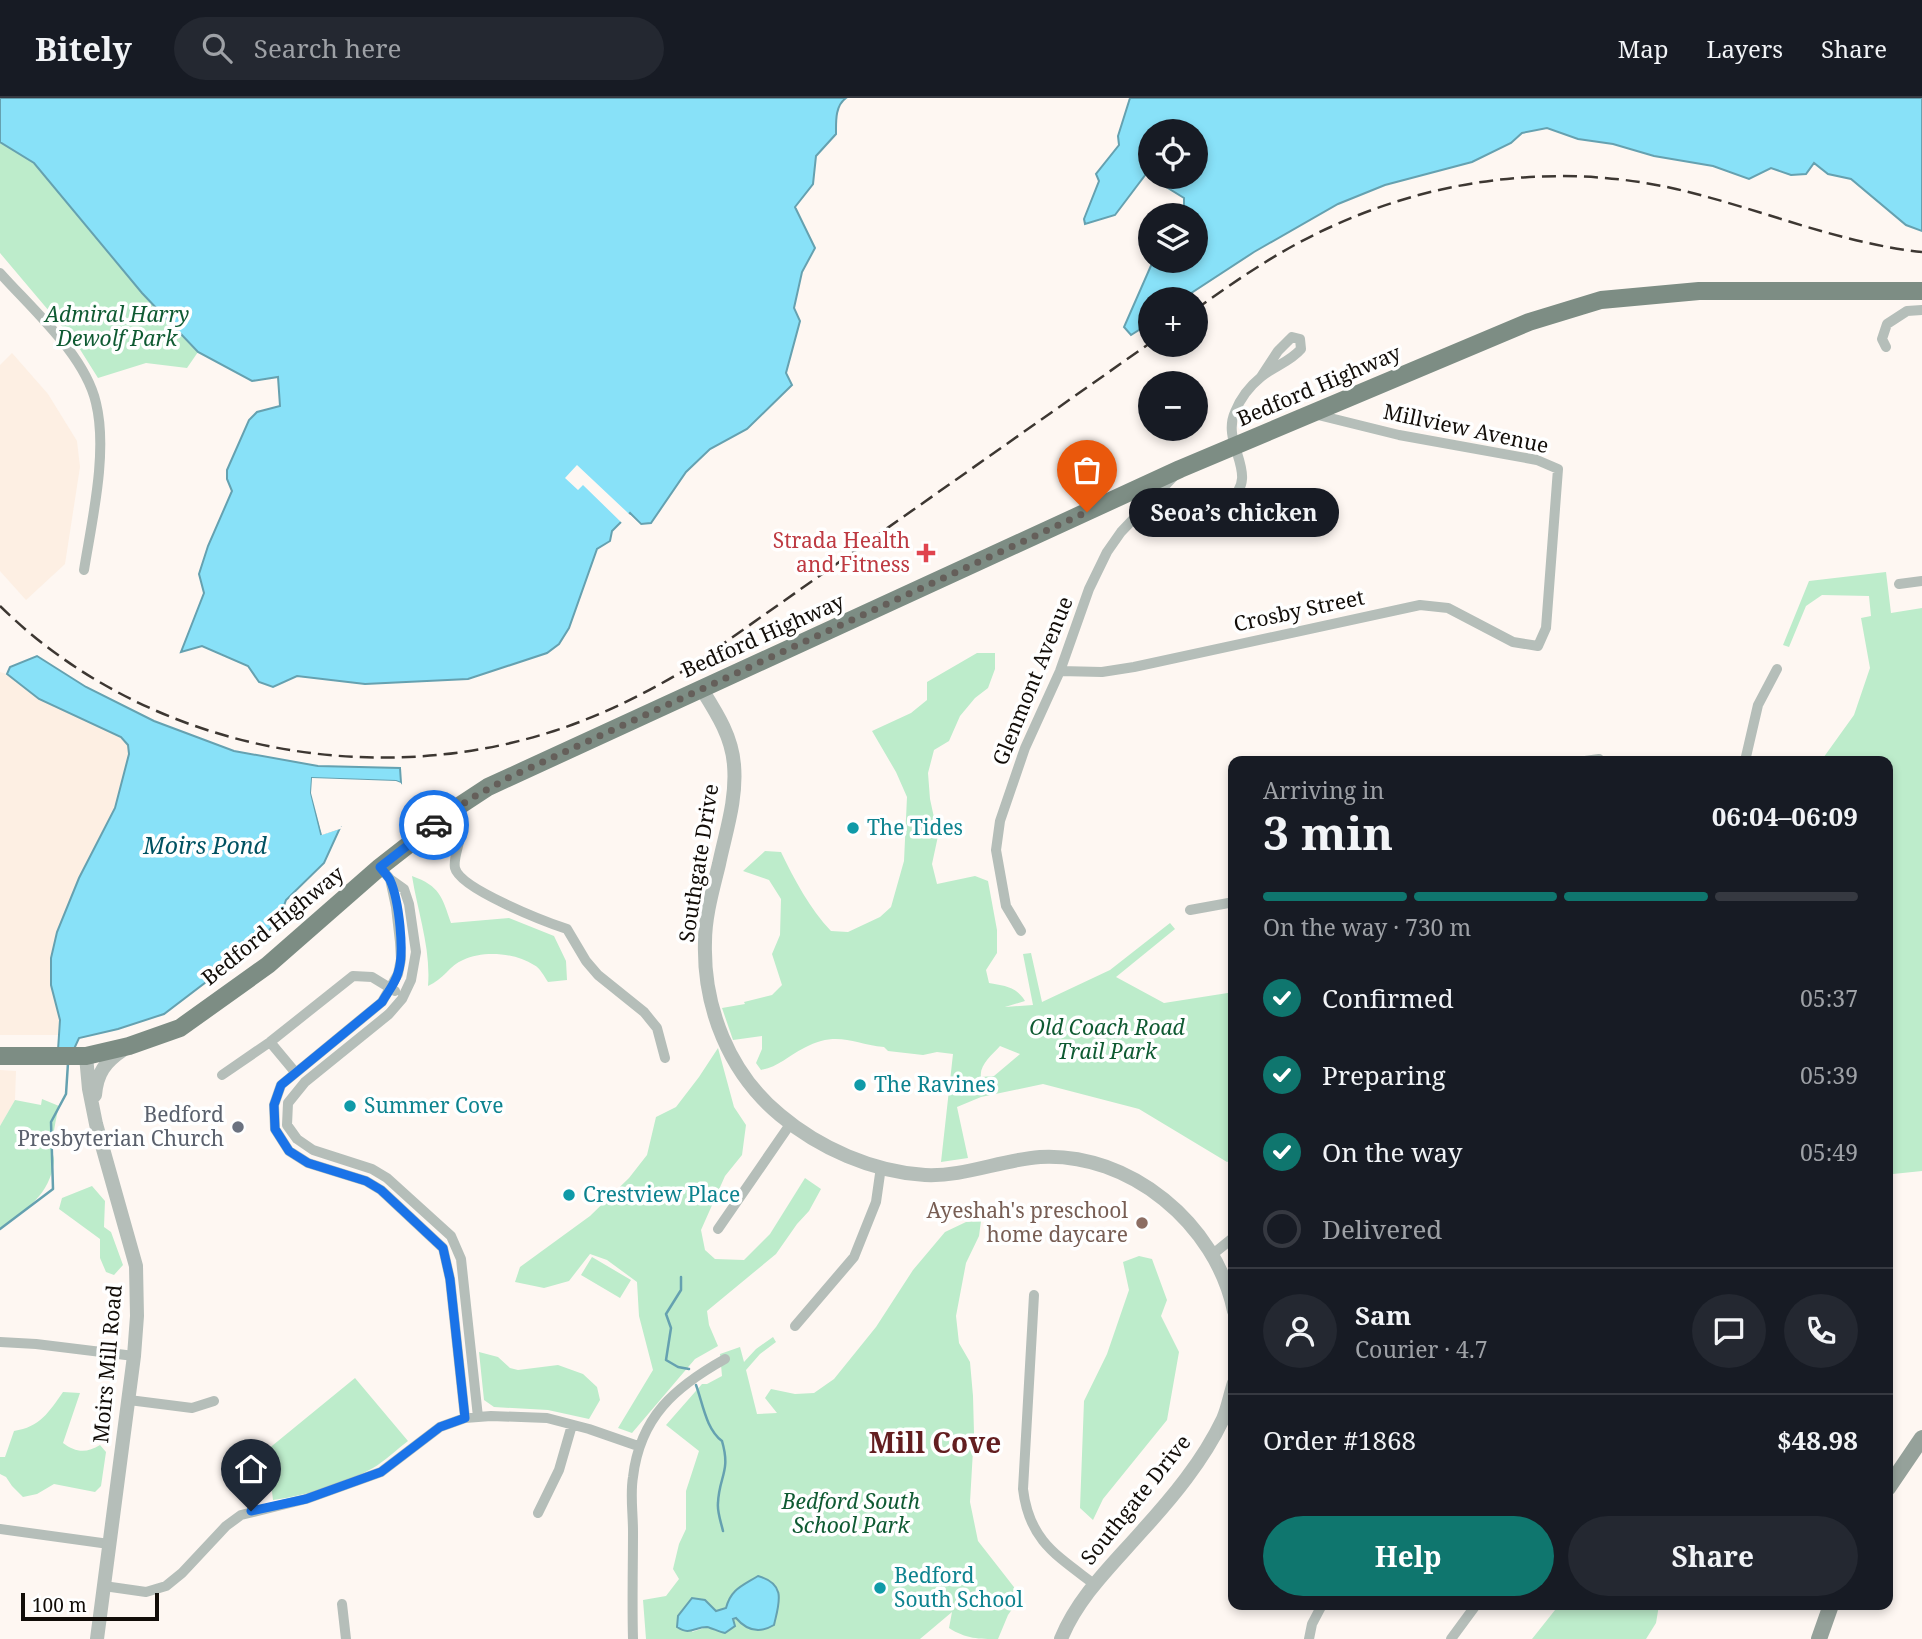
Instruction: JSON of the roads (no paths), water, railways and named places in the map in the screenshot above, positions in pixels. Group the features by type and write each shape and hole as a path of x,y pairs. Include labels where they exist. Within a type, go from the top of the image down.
{"main road":[{"name":"Bedford Highway","path":"0,1056 80,1056 129,1046 180,1028 268,965 385,873 453,810 488,787 1180,470 1521,326 1601,300 1699,291 1922,291"},
{"path":"1893,1481 1922,1438"},
{"path":"1819,1639 1829,1610"}],"street":[{"path":"0,273 69,351 83,372 96,402 99,467 84,570"},
{"path":"1886,347 1882,339 1887,324 1907,310 1922,310"},
{"path":"1170,532 1219,508 1237,494 1243,477 1230,430 1234,413 1246,392 1261,377"},
{"name":"Millview Avenue","path":"1314,414 1399,436 1537,460 1558,468 1546,628 1538,646"},
{"name":"Glenmont Avenue","path":"1021,931 1006,906 996,850 1000,821 1025,748 1060,671 1089,589 1107,552 1121,532 1180,470"},
{"path":"1899,584 1922,581"},
{"name":"Crosby Street","path":"1060,671 1102,672 1133,667 1420,605 1448,608 1513,642 1538,646"},
{"path":"1746,756 1758,705 1777,669"},
{"name":"Southgate Drive","path":"701,688 720,719 734,763 735,788 705,940 710,994 726,1048 758,1092 791,1123 850,1157 881,1167 925,1175 954,1173 1038,1157 1069,1157 1112,1169 1140,1183 1172,1206 1194,1227 1213,1254 1228,1288"},
{"path":"681,698 704,706 720,719"},
{"path":"453,810 460,832 454,864 457,874 471,885 526,915 567,929 586,961 598,975 644,1012 657,1028 665,1058"},
{"path":"385,873 396,907 401,959 398,974 382,1002 281,1085 274,1105 275,1129 289,1151 308,1163 366,1181 381,1190 443,1248 450,1279 465,1418"},
{"path":"385,873 404,889 413,918 416,952 411,980 402,999 389,1014 305,1082 288,1103 287,1125 297,1139 313,1150 372,1169 387,1178 450,1236 461,1259 478,1417"},
{"path":"1190,910 1228,903"},
{"path":"222,1075 270,1042 353,976 372,976 391,987 402,999"},
{"path":"270,1042 295,1072"},
{"path":"94,1111 99,1073 106,1062 129,1046"},
{"name":"Moirs Mill Road","path":"80,1056 136,1266 137,1316 134,1356 97,1639"},
{"path":"718,1229 791,1123"},
{"path":"795,1326 854,1256 876,1202 881,1167"},
{"path":"1213,1254 1228,1242"},
{"path":"1034,1295 1024,1475 1026,1510 1036,1533 1048,1549 1094,1584"},
{"path":"0,1342 134,1356"},
{"path":"633,1639 632,1479 638,1446 650,1422 665,1402 699,1374 725,1359"},
{"path":"129,1400 192,1408 215,1401"},
{"name":"Southgate Drive","path":"1061,1639 1094,1584 1144,1530 1201,1459 1224,1417 1228,1404"},
{"path":"104,1586 146,1592 166,1587 226,1525 241,1515 306,1499 381,1472 440,1427 465,1418 547,1418 638,1446"},
{"path":"538,1513 559,1470 572,1425"},
{"path":"0,1529 109,1544"},
{"path":"342,1604 346,1639"},
{"path":"1309,1639 1312,1623 1319,1610"},
{"path":"1451,1639 1472,1610"}],"water":[{"path":"0,98 846,98 838,109 836,134 816,156 813,184 795,207 815,248 802,272 794,308 800,321 786,373 792,385 747,429 710,449 686,472 651,523 641,524 630,513 612,531 610,541 597,549 569,628 559,644 547,653 468,679 365,684 297,676 273,687 259,682 248,666 202,646 181,652 204,593 199,574 232,491 227,470 249,420 257,412 280,406 278,377 252,381 198,352 142,293 34,163 0,142"},
{"path":"1130,98 1922,98 1922,231 1906,225 1851,179 1828,174 1814,163 1806,174 1791,175 1771,168 1749,179 1713,166 1578,139 1547,128 1522,133 1511,143 1472,162 1385,185 1338,204 1254,252 1200,287 1142,287 1148,273 1208,273 1208,203 1184,203 1184,198 1169,189 1208,189 1208,119 1138,119 1138,185 1115,215 1085,224 1084,219 1099,181 1096,174 1119,145 1118,136"},
{"path":"1138,295 1138,331 1131,335 1124,327"},
{"name":"Moirs Pond","path":"37,656 86,687 154,721 234,751 318,766 400,768 401,783 312,778 311,793 321,834 340,828 324,863 286,900 280,917 260,941 164,1014 79,1038 74,1049 58,1050 60,1020 51,985 51,958 57,932 79,878 115,808 129,754 128,745 121,737 39,699 7,674 10,667"},
{"path":"758,1576 773,1584 779,1595 774,1625 763,1630 754,1630 744,1626 736,1618 733,1619 735,1626 725,1633 707,1627 689,1631 677,1627 678,1616 692,1598 705,1600 716,1611 726,1608 734,1592"}],"waterway":[{"path":"0,1229 53,1189 51,1122 66,1094 68,1063"},
{"path":"681,1277 681,1290 666,1314 671,1328 666,1360 678,1367 689,1369"},
{"path":"696,1385 709,1423 722,1441 724,1451 725,1467 718,1506 723,1531"}],"railway":[{"path":"1208,301 1298,243 1375,209 1417,195 1460,186 1546,176 1633,181 1676,189 1859,241 1922,252"},
{"path":"0,606 57,654 120,694 188,724 260,744 333,755 408,757 482,749 554,731 590,718 643,694 693,665 1138,351"}],"place":[{"name":"Seoa’s chicken","path":"1087,512"},
{"name":"Strada Health and Fitness","path":"926,553"},
{"name":"The Tides","path":"853,828"},
{"name":"The Ravines","path":"860,1085"},
{"name":"Summer Cove","path":"350,1106"},
{"name":"Bedford Presbyterian Church","path":"238,1127"},
{"name":"Crestview Place","path":"569,1195"},
{"name":"Ayeshah's preschool home daycare","path":"1142,1223"},
{"name":"Bedford South School","path":"880,1588"}],"district":[{"name":"Mill Cove","path":"935,1443"}],"park label":[{"name":"Admiral Harry Dewolf Park","path":"117,327"},
{"name":"Old Coach Road Trail Park","path":"1107,1040"},
{"name":"Bedford South School Park","path":"851,1514"}]}
